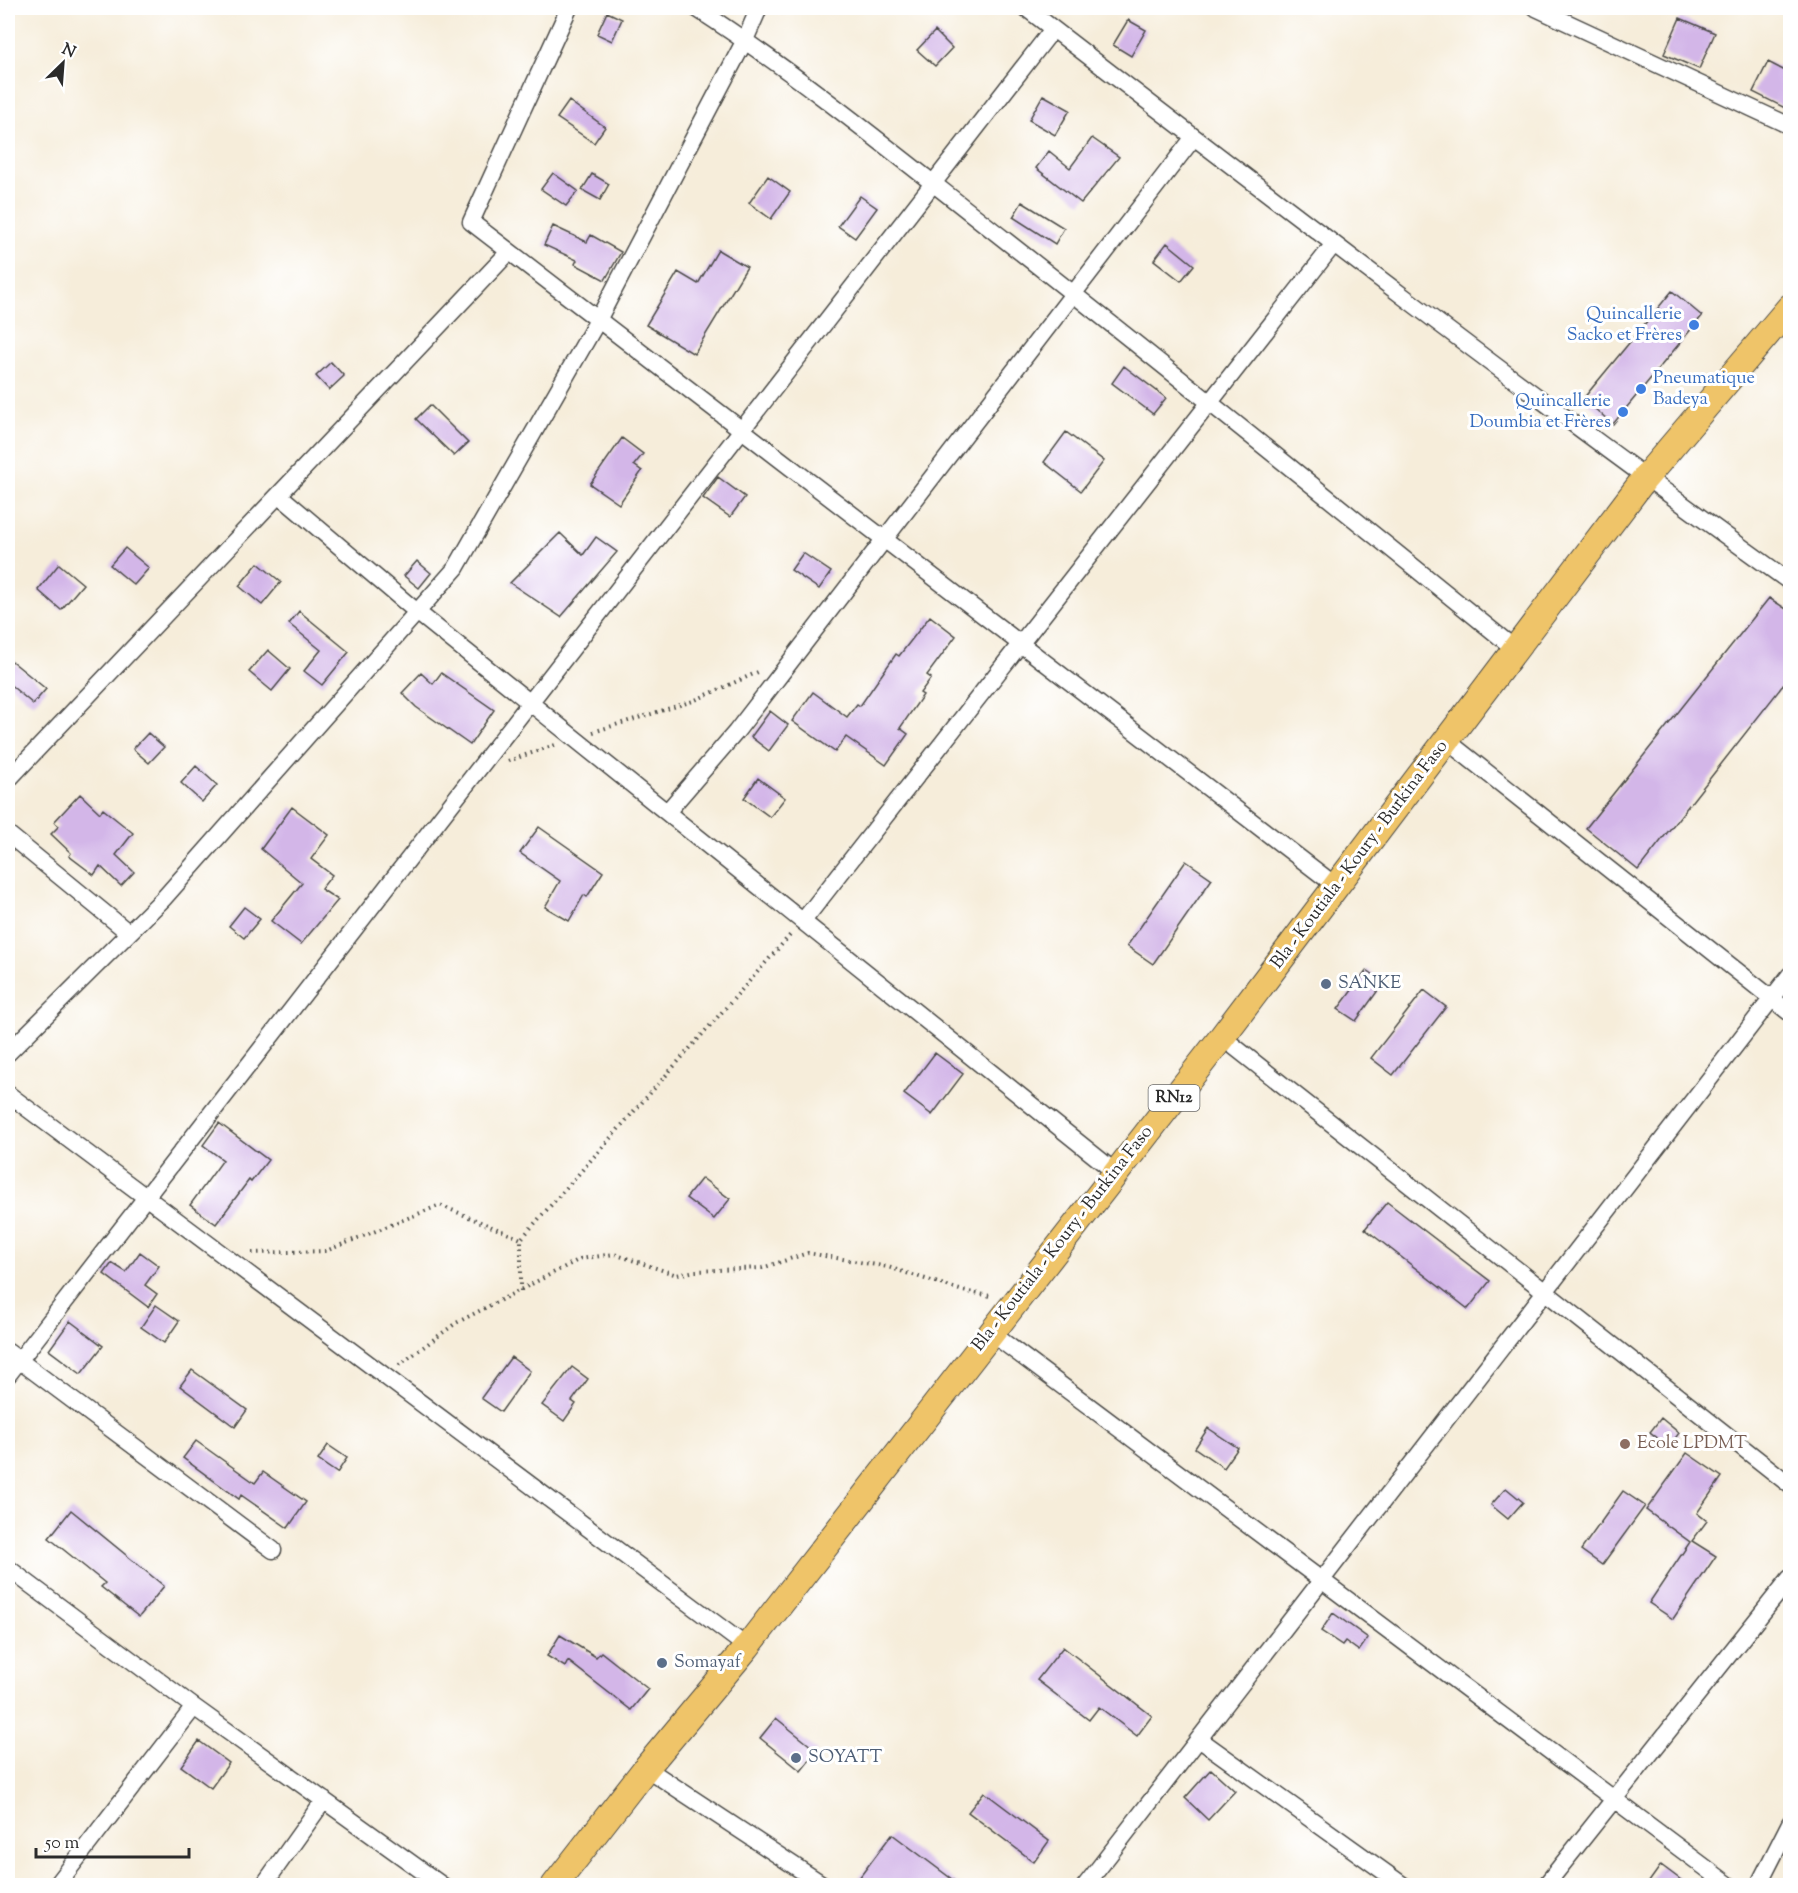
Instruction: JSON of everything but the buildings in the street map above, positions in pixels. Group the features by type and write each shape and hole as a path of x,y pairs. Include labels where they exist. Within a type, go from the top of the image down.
{"main road":[{"name":"Bla - Koutiala - Koury - Burkina Faso","path":"554,1886 646,1768 747,1647 1014,1301 1222,1037 1645,478 1791,307"}],"street":[{"path":"569,8 471,222 1336,886"},
{"path":"696,8 745,40 933,183 1211,401 1515,649"},
{"path":"8,1053 164,898 456,568 598,320 745,40 759,8"},
{"path":"1026,8 1645,478 1791,582"},
{"path":"1536,8 1791,126"},
{"path":"8,1375 13,1357 144,1197 1053,29"},
{"path":"667,812 736,732 1194,137"},
{"path":"803,921 1334,244"},
{"path":"8,780 510,252"},
{"path":"279,495 417,612 1115,1172"},
{"path":"1446,740 1791,1013"},
{"path":"8,834 129,933"},
{"path":"1085,1886 1791,975"},
{"path":"1222,1037 1791,1485"},
{"path":"8,1094 747,1647"},
{"path":"990,1332 1730,1886"},
{"path":"13,1357 273,1550"},
{"path":"8,1568 194,1707 443,1886"},
{"path":"1545,1886 1791,1578"},
{"path":"56,1886 194,1707"},
{"path":"1199,1738 1404,1886"},
{"path":"646,1768 825,1886"},
{"path":"263,1886 324,1800"},
{"path":"1758,1886 1791,1823"}],"path":[{"path":"507,762 574,738 693,701 796,655"},
{"path":"521,1291 521,1239 803,921"},
{"path":"217,1252 271,1254 326,1251 440,1205 521,1239"},
{"path":"384,1376 456,1323 580,1259 614,1254 676,1275 695,1271 762,1268 808,1252 888,1267 963,1291 1014,1301"}],"place":[{"name":"Quincallerie Sacko et Frères","path":"1694,325"},
{"name":"Pneumatique Badeya","path":"1641,389"},
{"name":"Quincallerie Doumbia et Frères","path":"1623,412"},
{"name":"SANKE","path":"1326,984"},
{"name":"Ecole LPDMT","path":"1625,1444"},
{"name":"Somayaf","path":"662,1663"},
{"name":"SOYATT","path":"796,1758"}]}
